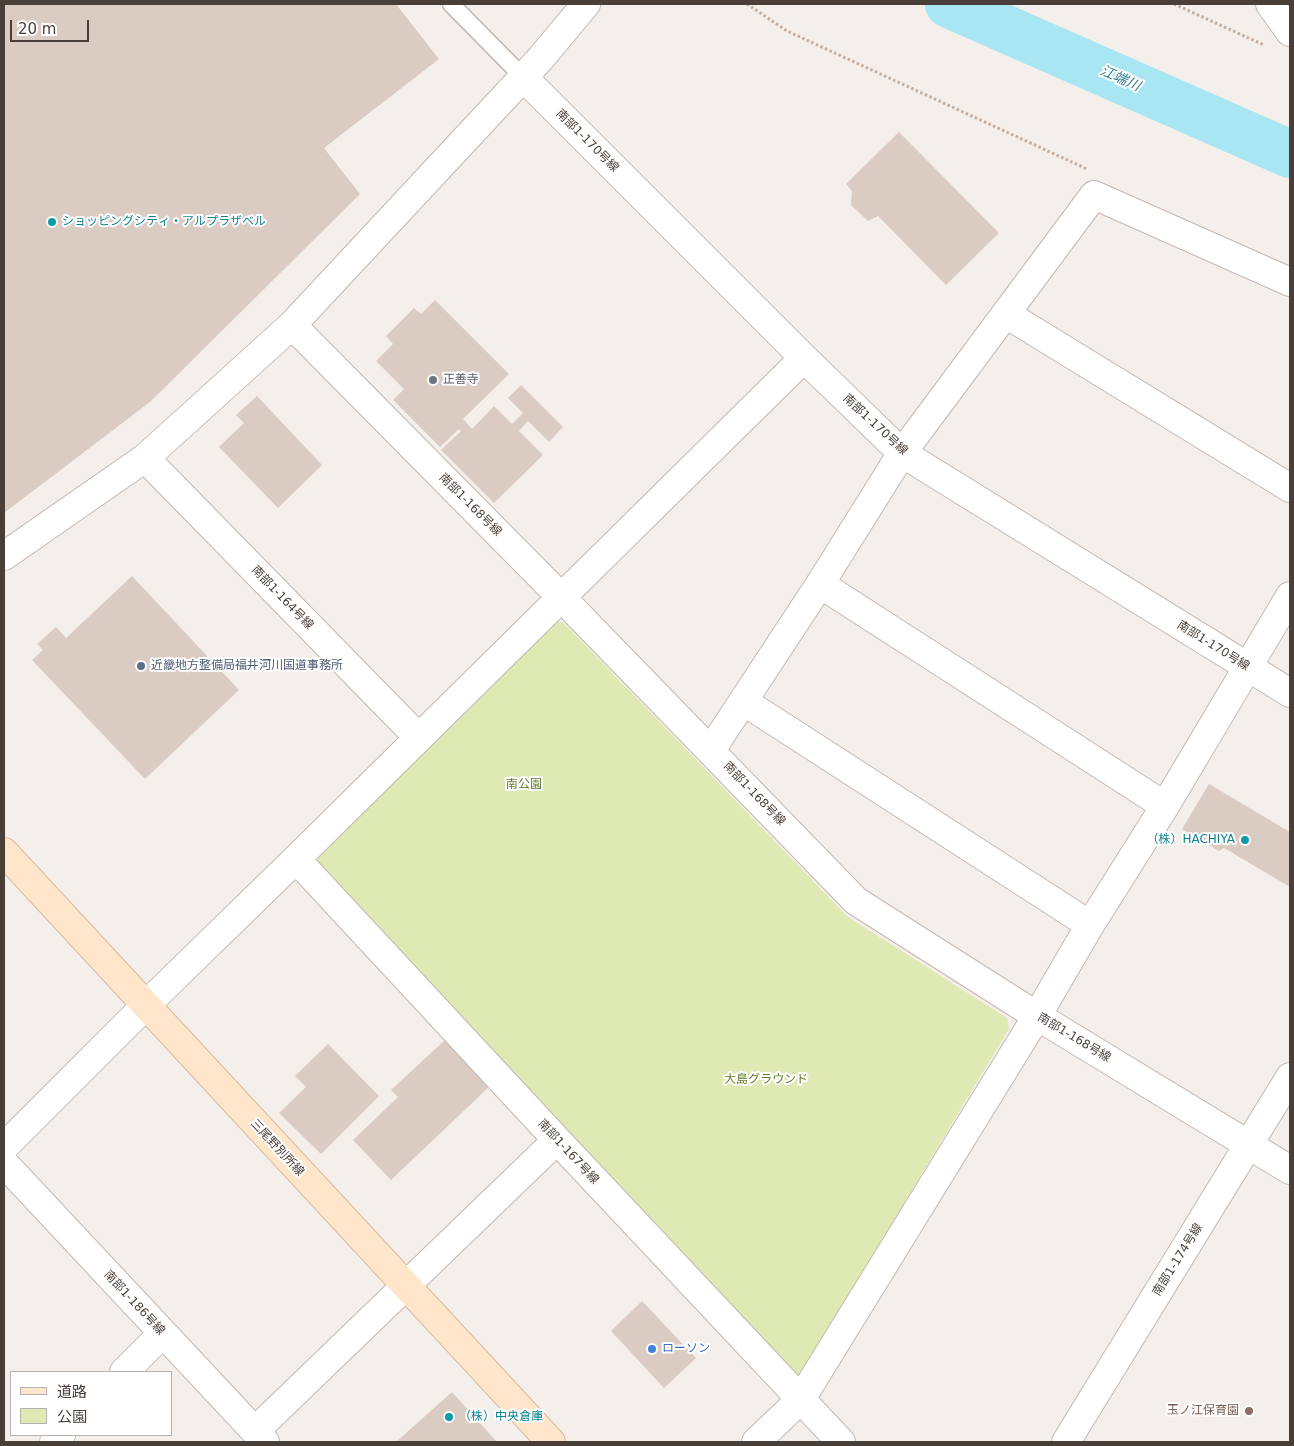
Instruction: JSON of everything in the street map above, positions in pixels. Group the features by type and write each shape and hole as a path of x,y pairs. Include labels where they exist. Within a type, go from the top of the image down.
{"main road":[{"name":"三尾野別所線","path":"4,852 550,1442"}],"street":[{"path":"4,556 145,458 292,325 541,58 586,4"},
{"path":"1270,4 1281,40"},
{"name":"南部1-170号線","path":"523,77 804,358 902,453 1290,694"},
{"path":"711,750 820,584 902,453 1094,195 1290,282"},
{"path":"1006,314 1290,488"},
{"name":"南部1-168号線","path":"292,325 711,750 856,901 1037,1016 1290,1170"},
{"path":"4,1147 804,358"},
{"name":"南部1-164号線","path":"145,458 419,738"},
{"path":"820,584 1165,806"},
{"path":"756,1442 801,1399 1037,1016 1090,925 1165,806 1290,596"},
{"path":"743,701 1090,925"},
{"name":"南部1-167号線","path":"296,859 556,1140 841,1442"},
{"name":"南部1-174号線","path":"1066,1442 1290,1077"},
{"path":"260,1437 406,1287 556,1140"},
{"name":"南部1-186号線","path":"4,1163 260,1437"},
{"path":"125,1371 163,1333"}],"lane":[{"path":"451,4 523,77"}],"path":[{"path":"747,4 787,31 1093,171"},
{"path":"1174,4 1281,40"}],"green space":[{"name":"大島グラウンド","path":"553,622 563,622 848,917 1007,1018 1009,1029 801,1374 791,1374 318,864 319,852"}],"building":[{"path":"4,4 396,4 439,59 324,148 360,194 150,402 4,513"},
{"path":"899,132 999,233 946,285 878,216 868,221 851,205 852,191 846,184"},
{"path":"435,300 509,374 463,419 472,429 494,406 512,424 523,413 508,398 521,385 563,427 549,442 528,421 519,431 543,455 494,503 441,450 461,431 459,429 440,447 393,400 404,389 376,361 393,344 386,336 414,308 421,314"},
{"path":"257,396 322,465 278,508 219,447 244,423 236,415"},
{"path":"132,576 239,690 145,779 32,660 43,650 37,644 56,627 66,638"},
{"name":"（株）HACHIYA","path":"1209,784 1290,832 1290,887 1224,848 1219,851 1182,829"},
{"path":"446,1039 490,1086 391,1180 353,1140 398,1097 391,1090"},
{"path":"328,1044 379,1096 321,1154 279,1113 306,1087 295,1076"},
{"path":"642,1301 696,1358 664,1388 611,1331"},
{"name":"（株）中央倉庫","path":"452,1392 497,1442 396,1442"}],"waterway":[{"name":"江端川","path":"949,4 1290,154"}],"place":[{"name":"ショッピングシティ・アルプラザベル","path":"52,222"},
{"name":"正善寺","path":"433,380"},
{"name":"近畿地方整備局福井河川国道事務所","path":"141,666"},
{"name":"（株）HACHIYA","path":"1245,840"},
{"name":"ローソン","path":"652,1349"},
{"name":"玉ノ江保育園","path":"1249,1411"},
{"name":"（株）中央倉庫","path":"449,1417"}],"park label":[{"name":"南公園","path":"524,785"}]}
